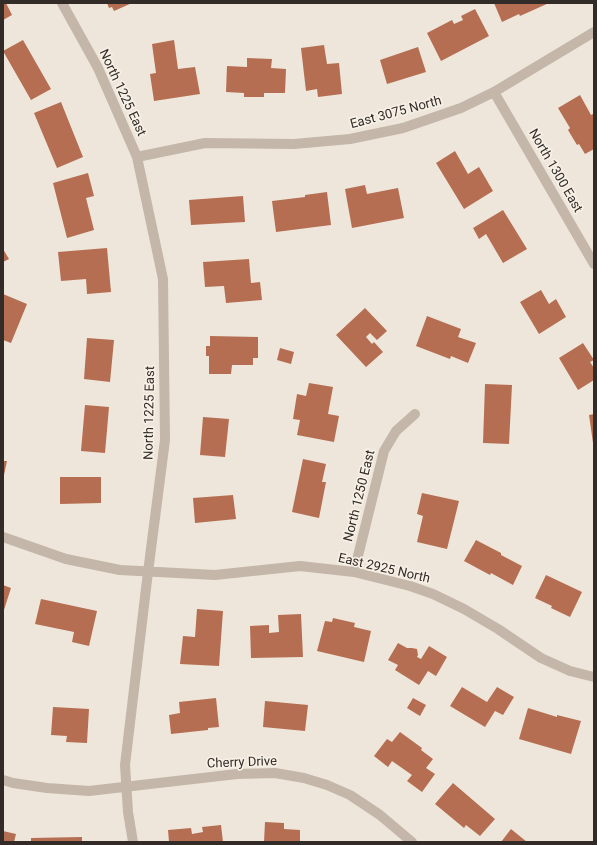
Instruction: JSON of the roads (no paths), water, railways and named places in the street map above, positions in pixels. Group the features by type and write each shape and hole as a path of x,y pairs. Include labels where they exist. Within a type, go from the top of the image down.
{"street":[{"name":"North 1225 East","path":"62,3 98,68 137,157 164,279 165,440 125,765 128,812 133,842"},
{"name":"East 3075 North","path":"137,157 205,143 294,144 350,139 403,128 461,108 494,92 594,32"},
{"name":"North 1300 East","path":"494,92 594,264"},
{"name":"North 1250 East","path":"354,572 384,451 396,431 416,414"},
{"name":"East 2925 North","path":"3,537 66,559 120,570 215,575 300,566 354,572 410,586 434,594 464,609 498,629 541,658 570,671 594,677"},
{"name":"Cherry Drive","path":"3,780 47,788 89,791 237,774 275,773 304,778 327,785 350,795 380,815 412,842"}]}
